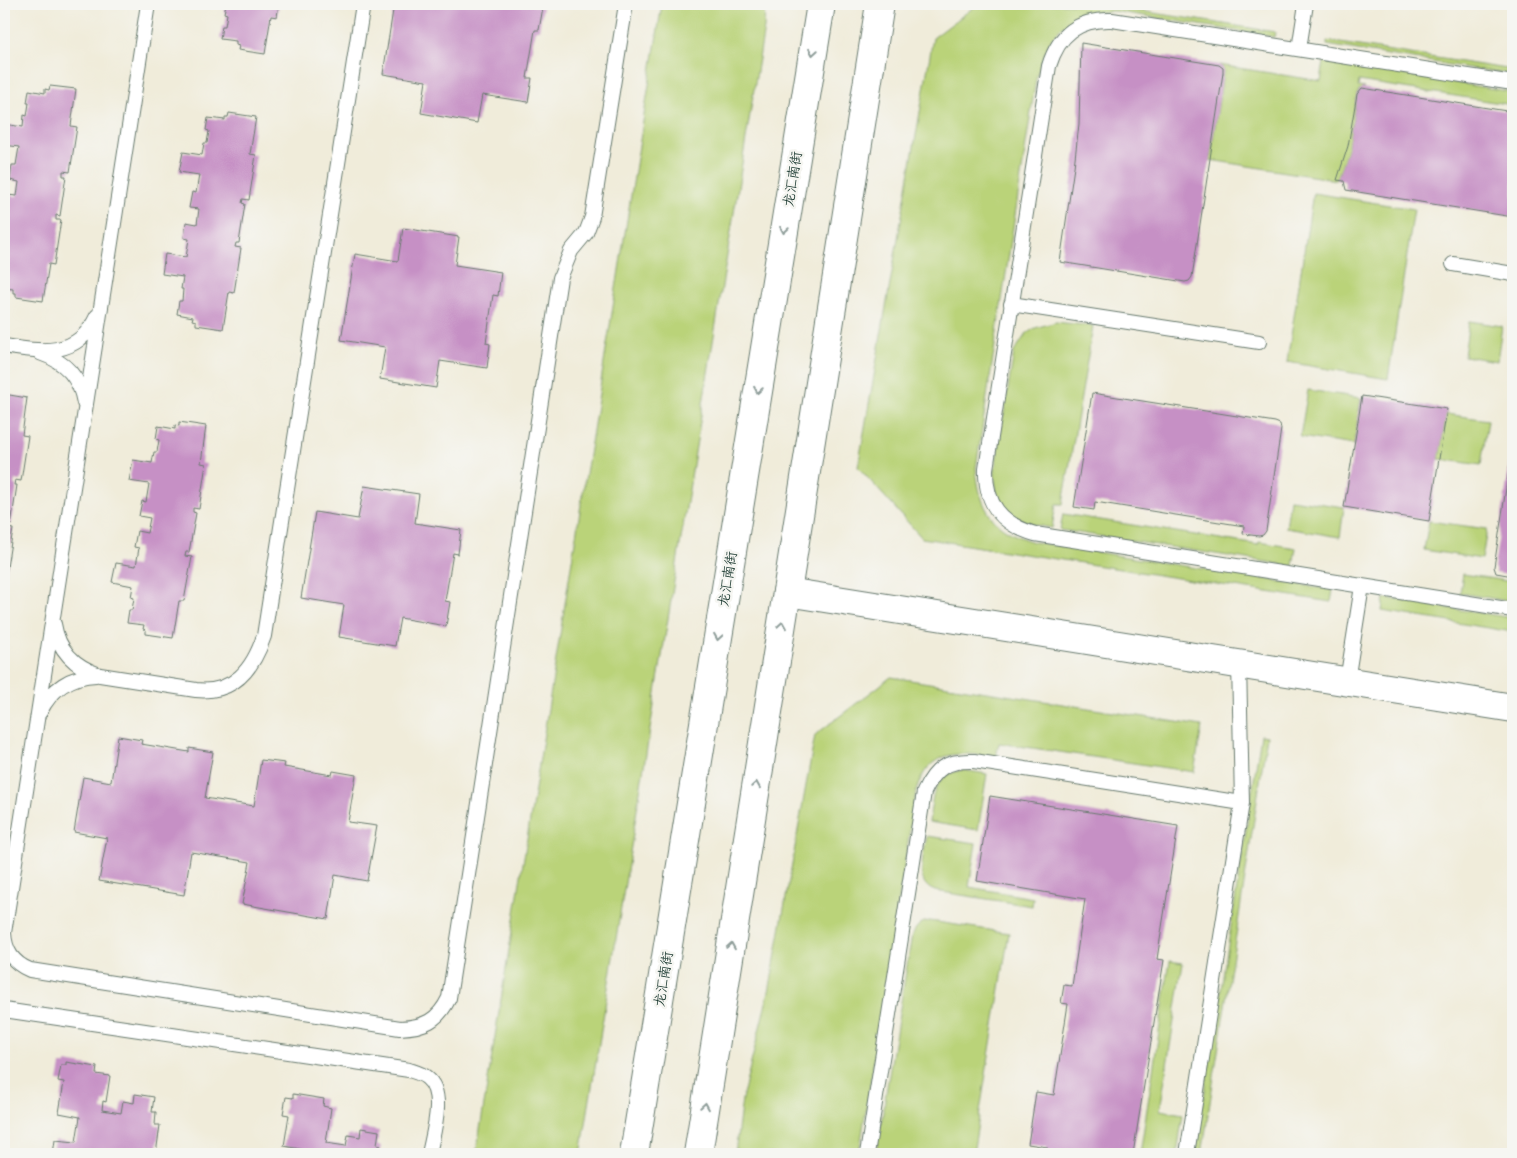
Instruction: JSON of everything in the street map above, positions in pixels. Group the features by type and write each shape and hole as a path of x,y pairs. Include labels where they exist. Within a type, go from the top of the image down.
{"main road":[{"name":"龙汇南街","path":"634,1154 821,4"},
{"path":"698,1154 880,4"},
{"path":"787,592 1513,708"}],"lane":[{"path":"148,4 36,721 4,933 5,944 20,966 30,970 400,1028 425,1024 435,1018 444,1009 449,998 560,278 571,251 586,233 592,217 626,4"},
{"path":"53,613 58,639 62,648 77,665 100,675 206,691 220,688 236,680 249,669 258,652 264,636 363,4"},
{"path":"1299,49 1306,4"},
{"path":"1513,84 1112,20 1088,21 1075,28 1053,51 1049,66 986,469 988,496 995,508 1003,518 1023,530 1035,534 1513,610"},
{"path":"1453,264 1513,274"},
{"path":"1011,304 1260,342"},
{"path":"37,352 60,349 72,344 93,325 100,309"},
{"path":"4,346 50,356 70,370 82,391 85,411"},
{"path":"1347,681 1362,586"},
{"path":"1187,1154 1242,803 1239,664"},
{"path":"36,721 50,695 58,689 77,678 100,675"},
{"path":"868,1154 924,792 938,770 949,763 962,760 974,761 1242,803"},
{"path":"4,1010 409,1070 426,1077 434,1085 438,1104 429,1154"}],"green space":[{"path":"662,4 765,4 764,28 581,1154 476,1154"},
{"path":"978,4 1096,4 1275,32 1274,37 1114,11 1097,12 1071,21 1061,28 1046,49 1036,79 976,468 985,507 999,525 1020,537 1034,542 1333,590 1331,602 922,538 858,467 933,38"},
{"path":"1327,41 1513,70 1513,75 1327,45"},
{"path":"1324,62 1513,92 1513,105 1359,81 1358,87 1365,88 1359,90 1357,94 1348,146 1337,180 1210,160 1223,73 1223,68 1219,65 1321,81"},
{"path":"1313,193 1414,209 1388,379 1287,362"},
{"path":"1469,321 1502,326 1497,361 1464,356"},
{"path":"1056,322 1093,326 1063,504 1056,504 1052,528 1027,522 1008,512 998,495 995,483 995,468 1014,352 1026,334 1035,328"},
{"path":"1308,390 1361,398 1354,445 1300,437"},
{"path":"1446,414 1488,420 1481,465 1439,459"},
{"path":"1290,499 1344,507 1340,537 1286,528"},
{"path":"1063,514 1258,545 1259,542 1296,548 1293,566 1060,530"},
{"path":"1429,521 1487,529 1482,559 1424,550"},
{"path":"1463,574 1513,582 1513,602 1460,593"},
{"path":"1384,598 1513,618 1513,632 1382,611"},
{"path":"891,677 1202,726 1194,772 999,743 996,757 958,754 937,760 922,777 916,791 859,1154 735,1154 742,1099 770,987 815,735"},
{"path":"1261,735 1267,736 1202,1154 1195,1154"},
{"path":"963,770 987,774 978,830 929,822 933,795 936,788 945,777"},
{"path":"927,836 976,843 969,887 1033,898 1032,906 935,891 930,888 924,883 922,877 923,855"},
{"path":"930,921 1009,933 973,1154 876,1154 912,935 919,925"},
{"path":"1170,961 1183,963 1160,1110 1183,1114 1177,1154 1140,1154"}],"building":[{"path":"226,4 279,4 277,17 271,16 265,54 238,50 239,46 236,45 236,41 220,39 222,26 225,26 227,14 224,13"},
{"path":"394,4 524,4 543,7 539,30 535,30 527,78 532,78 528,102 482,95 477,123 421,113 426,81 383,74"},
{"path":"1081,43 1219,65 1223,68 1192,277 1189,281 1185,282 1060,262 1079,124"},
{"path":"50,86 76,89 71,126 77,127 70,172 63,171 63,176 66,176 60,216 56,215 56,220 61,220 54,265 49,264 43,301 16,297 13,289 4,288 4,229 7,229 9,211 4,210 7,195 17,196 19,182 10,180 12,165 16,165 19,147 4,145 4,124 23,127 24,115 27,116 29,90 45,93 45,89 49,90"},
{"path":"1362,88 1513,112 1513,217 1346,190 1344,181 1337,180 1348,146 1357,94"},
{"path":"229,113 256,117 250,154 256,155 249,200 243,199 242,203 245,204 239,243 236,243 235,247 241,248 234,293 229,292 223,329 196,325 196,321 192,320 193,317 177,314 179,301 182,301 183,277 162,274 165,254 186,257 189,239 184,238 186,222 197,224 199,209 189,208 192,192 196,193 199,175 179,172 183,152 202,155 209,131 206,130 208,118 225,120"},
{"path":"403,228 459,237 455,265 501,272 498,296 493,295 486,343 490,344 487,368 440,361 436,388 380,379 385,347 341,340 355,254 398,261"},
{"path":"1092,393 1280,424 1281,429 1266,531 1263,535 1243,534 1244,526 1095,502 1094,510 1074,507"},
{"path":"4,394 27,398 22,435 28,436 21,481 15,480 14,485 17,485 11,525 8,524 7,528 13,529 6,574 4,574"},
{"path":"1362,396 1447,409 1429,521 1344,507"},
{"path":"179,422 206,426 201,463 206,464 199,509 193,508 193,512 196,513 189,552 186,552 185,556 192,557 184,601 179,601 173,638 146,634 146,630 143,629 144,625 127,623 129,610 132,610 134,598 131,597 133,586 112,582 116,563 136,566 139,548 134,547 137,531 147,533 150,518 139,516 142,501 146,502 149,484 129,481 133,460 152,463 154,452 157,452 159,440 156,439 158,426 175,429 175,425 179,426"},
{"path":"1512,449 1513,576 1496,573 1494,567"},
{"path":"364,486 419,494 415,523 461,530 458,554 453,553 445,601 450,602 446,626 400,618 395,646 339,637 344,605 301,598 315,512 358,519"},
{"path":"118,736 142,740 141,744 189,752 189,748 213,752 205,798 254,806 261,760 285,763 284,767 332,775 333,771 356,775 348,822 377,826 367,881 335,875 328,919 242,904 250,862 191,852 184,895 99,881 107,838 74,832 83,777 111,782"},
{"path":"990,796 1178,826 1157,959 1164,960 1133,1154 1046,1154 1047,1147 1028,1144 1036,1092 1054,1095 1068,1004 1061,1003 1064,985 1072,986 1085,899 977,881"},
{"path":"66,1062 97,1067 96,1074 110,1076 106,1102 103,1101 102,1110 121,1113 123,1101 134,1103 135,1094 154,1097 152,1112 156,1112 155,1125 160,1125 156,1154 53,1154 55,1140 76,1142 80,1117 59,1113 64,1082 58,1081 61,1065 66,1065"},
{"path":"293,1094 324,1099 323,1106 331,1108 326,1143 346,1146 348,1135 360,1137 361,1128 379,1131 377,1145 381,1146 379,1154 304,1154 305,1150 284,1146 289,1115 283,1114 286,1097 293,1098"}]}
